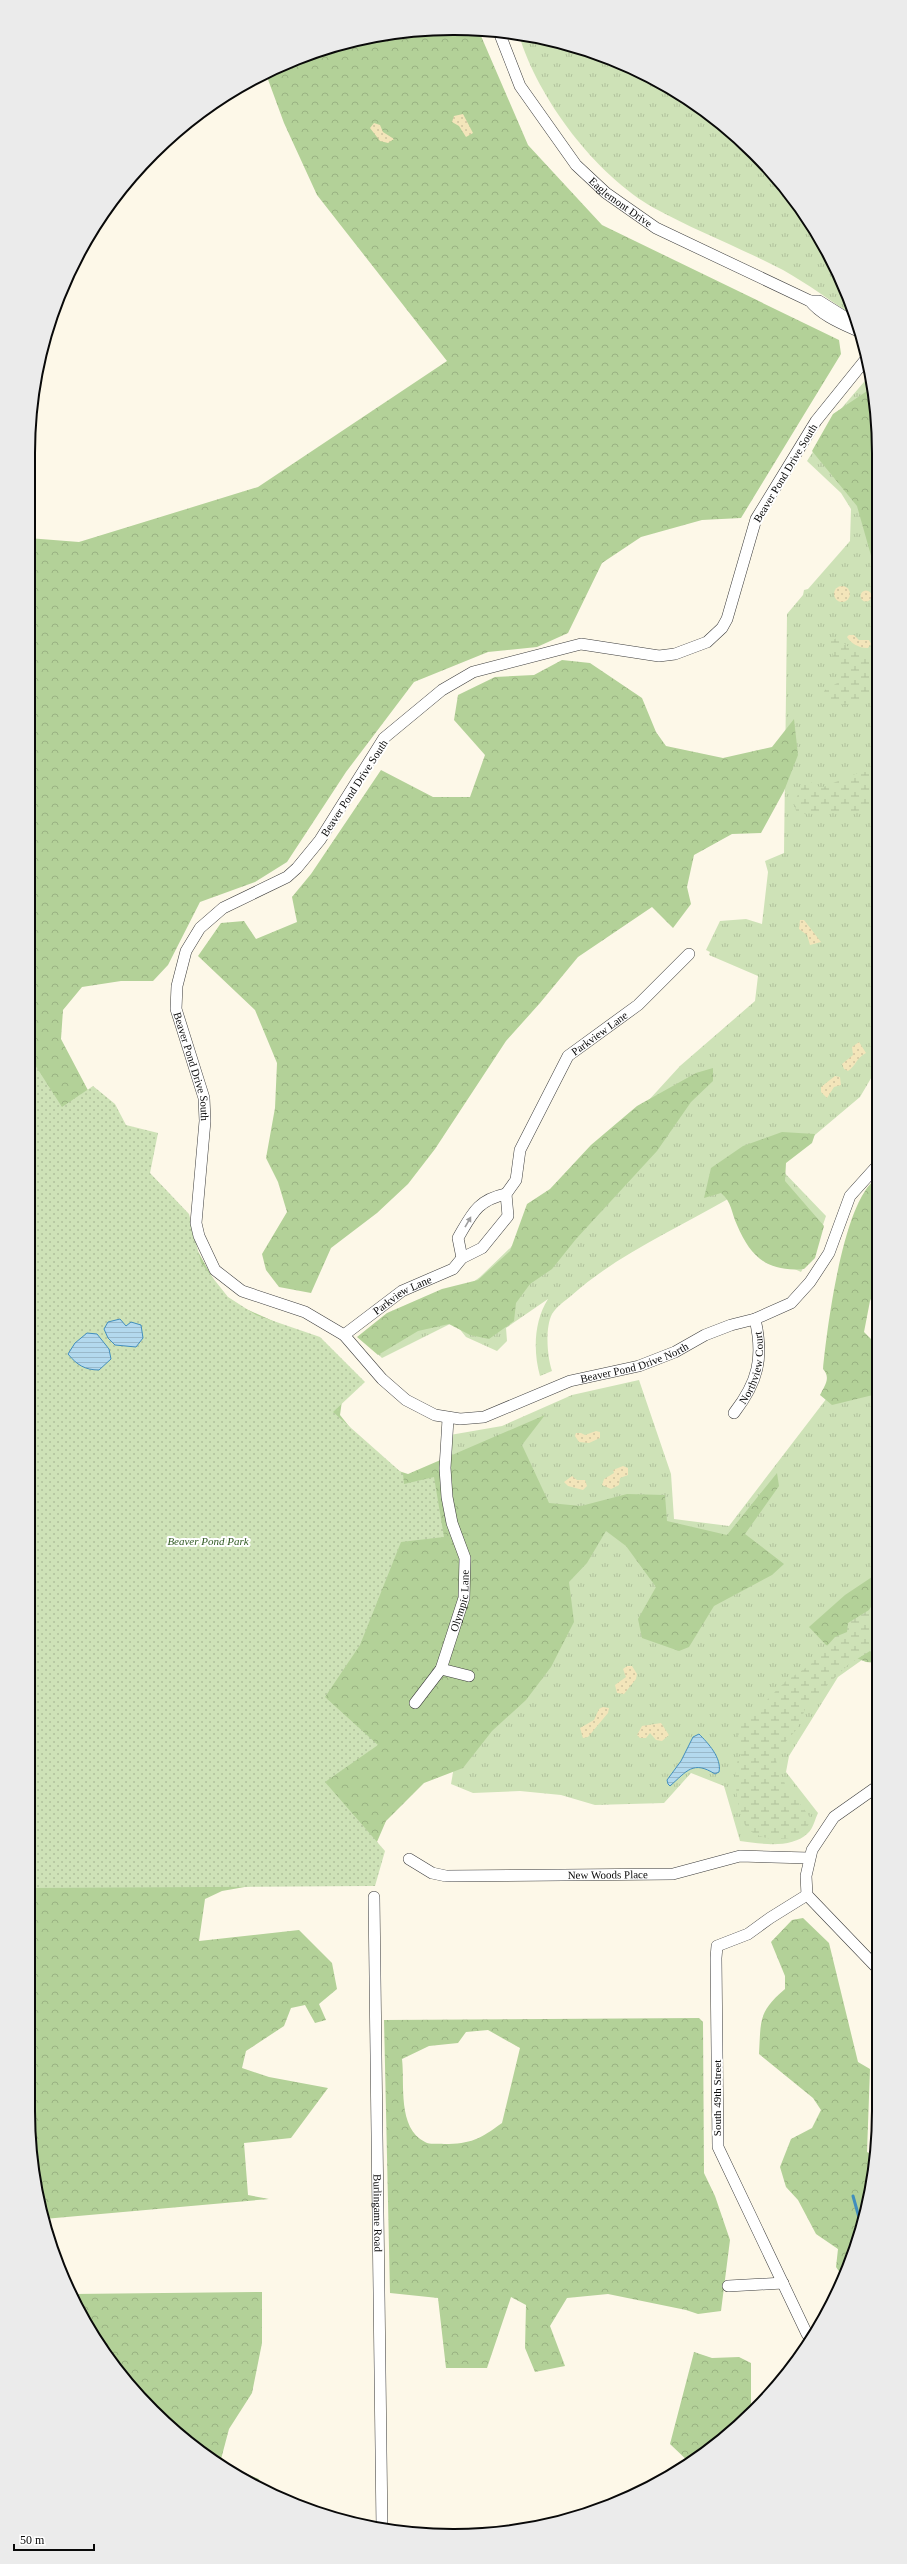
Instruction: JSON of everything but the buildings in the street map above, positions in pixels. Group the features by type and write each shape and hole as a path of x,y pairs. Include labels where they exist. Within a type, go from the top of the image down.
{"street":[{"name":"Eaglemont Drive","path":"501,38 520,86 576,165 606,193 656,228 810,301 819,301 850,320"},
{"name":"Beaver Pond Drive South","path":"344,1335 305,1312 242,1291 215,1270 199,1236 196,1223 196,1200 205,1121 204,1098 176,1009 177,986 186,951 200,928 214,914 287,877 297,868 320,840 384,738 442,690 473,672 581,644 659,656 675,654 707,642 722,628 727,619 756,519 816,421 862,364"},
{"name":"Parkview Lane","path":"344,1335 402,1291 453,1269 462,1258 482,1248 508,1216 506,1194 516,1180 520,1150 568,1056 638,1005 689,954"},
{"name":"Beaver Pond Drive North","path":"344,1335 382,1379 406,1400 435,1415 448,1419 484,1417 570,1381 639,1366 675,1352 705,1335 731,1325 755,1319 791,1303 810,1282 829,1253 850,1196 872,1172"},
{"path":"462,1258 458,1238 474,1212 489,1197 506,1194"},
{"name":"Northview Court","path":"734,1413 747,1396 759,1365 760,1344 755,1319"},
{"name":"Olympic Lane","path":"415,1703 441,1669 464,1598 465,1558 452,1524 445,1468 448,1419"},
{"path":"441,1669 469,1676"},
{"path":"872,1790 834,1817 809,1858 806,1876 808,1895 872,1963"},
{"name":"New Woods Place","path":"409,1859 432,1873 446,1876 673,1874 740,1856 809,1858"},
{"name":"South 49th Street","path":"807,2334 717,2142 717,1946 748,1934 770,1918 808,1895"},
{"name":"Burlingame Road","path":"374,1897 382,2522"},
{"path":"728,2286 783,2283"}],"green space":[{"path":"426,36 481,36 528,145 602,225 839,340 841,354 741,518 702,520 641,537 602,563 568,633 537,647 488,652 414,682 346,772 287,862 255,882 200,902 168,965 153,981 121,981 82,987 63,1010 61,1039 91,1096 191,1239 221,1293 244,1308 304,1335 346,1372 340,1415 380,1465 408,1474 545,1415 522,1445 549,1503 581,1506 627,1494 665,1495 667,1521 727,1535 777,1473 779,1486 745,1534 784,1564 772,1575 714,1606 689,1647 679,1651 642,1638 638,1619 656,1587 626,1546 606,1531 587,1563 569,1582 574,1622 551,1667 526,1700 492,1731 463,1768 424,1783 386,1821 367,1865 222,1891 205,1899 199,1941 299,1930 332,1963 337,1989 319,2004 326,2020 315,2023 305,2005 291,2008 284,2026 246,2051 242,2068 269,2077 328,2088 291,2138 244,2143 248,2195 269,2199 49,2219 39,2165 35,2110 35,539 79,542 258,487 447,361 317,195 284,123 268,78 319,57 372,43"},
{"path":"521,41 562,49 588,57 639,78 663,91 708,121 749,158 786,199 816,244 829,268 847,311 783,270 654,208 632,194 591,156 572,133 540,84"},
{"path":"865,381 871,426 872,454 872,1077 860,1097 778,1166 826,1216 816,1245 801,1272 752,1249 728,1199 647,1243 608,1267 559,1306 552,1314 548,1327 548,1350 552,1371 540,1376 536,1357 537,1326 543,1308 548,1299 506,1328 507,1341 497,1351 466,1337 454,1322 382,1358 377,1353 480,1277 539,1220 680,1066 755,1001 758,976 709,955 710,952 706,950 720,921 746,919 762,924 768,872 765,861 784,853 787,614 803,595 804,590 808,589 850,541 851,509 841,493 807,461 840,410"},
{"path":"867,391 871,426 872,454 872,559 857,506 812,451 833,414"},
{"path":"837,638 851,649 869,653 872,656 872,690 864,697 850,704 836,704 829,701 822,695 825,690 839,682 842,671 830,649 830,641"},
{"path":"562,660 590,663 642,698 656,732 666,746 723,758 772,747 794,719 798,755 784,791 761,833 732,834 694,855 687,887 691,904 673,928 652,907 578,957 506,1041 435,1149 408,1184 377,1213 331,1248 311,1293 279,1287 266,1270 262,1254 287,1212 278,1182 266,1158 275,1108 277,1063 255,1010 198,956 221,923 244,921 256,939 297,922 292,897 311,874 381,770 433,797 470,797 485,755 454,720 458,695 495,677 534,675"},
{"path":"860,772 872,772 872,810 797,814 794,803 805,779 821,788"},
{"name":"Beaver Pond Park","path":"35,1065 62,1107 93,1086 115,1104 126,1125 158,1133 150,1173 189,1214 201,1263 228,1297 256,1315 320,1337 365,1382 333,1412 403,1474 404,1484 434,1477 444,1537 401,1542 360,1645 325,1697 378,1745 325,1782 385,1851 375,1886 35,1888"},
{"path":"713,1068 713,1081 691,1102 657,1151 576,1239 552,1269 530,1284 516,1303 514,1321 489,1339 470,1335 449,1324 418,1331 378,1355 357,1337 387,1313 442,1289 478,1280 510,1251 527,1204 550,1189 591,1145 637,1106 696,1073"},
{"path":"782,1132 815,1134 812,1143 786,1163 785,1181 824,1226 815,1258 804,1269 780,1268 762,1260 748,1246 742,1236 725,1196 721,1193 704,1198 711,1168 743,1146"},
{"path":"872,1183 872,1297 864,1332 872,1340 872,1395 832,1405 820,1395 827,1379 827,1375 823,1369 828,1325 846,1237 855,1211 865,1191"},
{"path":"872,1356 872,1658 869,1655 838,1677 789,1756 786,1772 818,1813 810,1831 801,1838 785,1843 767,1844 740,1841 724,1786 691,1773 664,1803 595,1805 561,1795 520,1791 473,1793 451,1784 473,1658 451,1502 450,1435 502,1426 572,1395 639,1380 671,1474 674,1519 729,1526 830,1394"},
{"path":"872,1577 872,1662 866,1662 826,1645 809,1627 845,1595"},
{"path":"872,1605 872,1652 870,1651 849,1664 828,1684 823,1693 808,1702 797,1729 775,1754 777,1765 784,1782 811,1819 807,1828 804,1832 798,1835 784,1839 768,1838 754,1834 745,1825 737,1798 736,1769 738,1759 744,1749 738,1736 740,1727 786,1681 810,1665 835,1637 847,1632 848,1623 869,1610"},
{"path":"803,1918 829,1943 858,2062 870,2069 867,2152 869,2153 864,2192 858,2219 840,2272 836,2267 838,2249 816,2234 798,2200 786,2187 780,2167 791,2139 812,2128 821,2110 813,2098 759,2054 761,2025 765,2011 776,1997 785,1989 785,1976 771,1942 792,1920"},
{"path":"699,2018 703,2022 704,2173 715,2196 730,2240 721,2311 698,2314 686,2310 608,2294 567,2298 550,2326 565,2366 535,2372 525,2348 526,2305 511,2297 487,2368 446,2368 438,2298 390,2293 384,2020","holes":["488,2030 520,2048 502,2123 475,2140 461,2143 429,2143 425,2142 416,2135 410,2127 406,2116 403,2093 402,2059 429,2046 458,2043 466,2032"]},
{"path":"262,2292 262,2343 252,2393 229,2429 221,2458 199,2443 178,2425 139,2386 121,2365 106,2343 91,2320 77,2294"},
{"path":"694,2352 712,2358 739,2357 751,2363 751,2404 749,2406 708,2443 685,2459 670,2444"},
{"path":"243,2473 259,2479 260,2481"}],"sand":[{"path":"463,114 473,133 466,137 459,126 452,122 454,116"},
{"path":"374,123 380,125 383,132 394,139 388,143 380,141 370,128"},
{"path":"839,586 845,586 850,591 848,600 845,602 839,602 834,597 834,591"},
{"path":"866,590 870,592 872,596 870,600 866,602 862,600 860,596 862,592"},
{"path":"849,635 854,635 859,640 869,640 871,644 868,648 859,647 848,639 847,637"},
{"path":"800,920 804,920 821,942 810,945 807,935 799,929"},
{"path":"859,1042 866,1053 860,1057 848,1071 844,1069 842,1064 853,1055 852,1047"},
{"path":"835,1076 840,1077 841,1085 834,1087 827,1098 821,1092 821,1087"},
{"path":"596,1431 600,1432 600,1438 589,1443 579,1442 575,1436 576,1433 585,1435"},
{"path":"623,1466 628,1468 628,1475 620,1478 619,1485 611,1489 602,1485 604,1479 614,1473 613,1470"},
{"path":"572,1476 577,1480 585,1480 587,1486 583,1490 568,1486 564,1482"},
{"path":"627,1666 632,1666 637,1674 636,1679 624,1694 617,1693 615,1685 626,1677 623,1669"},
{"path":"603,1707 609,1708 608,1713 588,1737 583,1738 580,1728 594,1720 599,1709"},
{"path":"661,1723 669,1735 662,1741 656,1740 650,1733 646,1738 640,1738 637,1735 642,1726"}],"water":[{"path":"120,1319 126,1326 131,1322 141,1325 143,1338 136,1347 115,1345 108,1338 104,1329 108,1322"},
{"path":"87,1333 97,1334 109,1349 111,1359 99,1370 82,1366 68,1354 75,1343"},
{"path":"699,1734 714,1751 718,1761 719,1772 715,1774 701,1768 691,1769 670,1786 667,1780 681,1761 693,1737"}],"waterway":[{"path":"853,2196 859,2216"}]}
